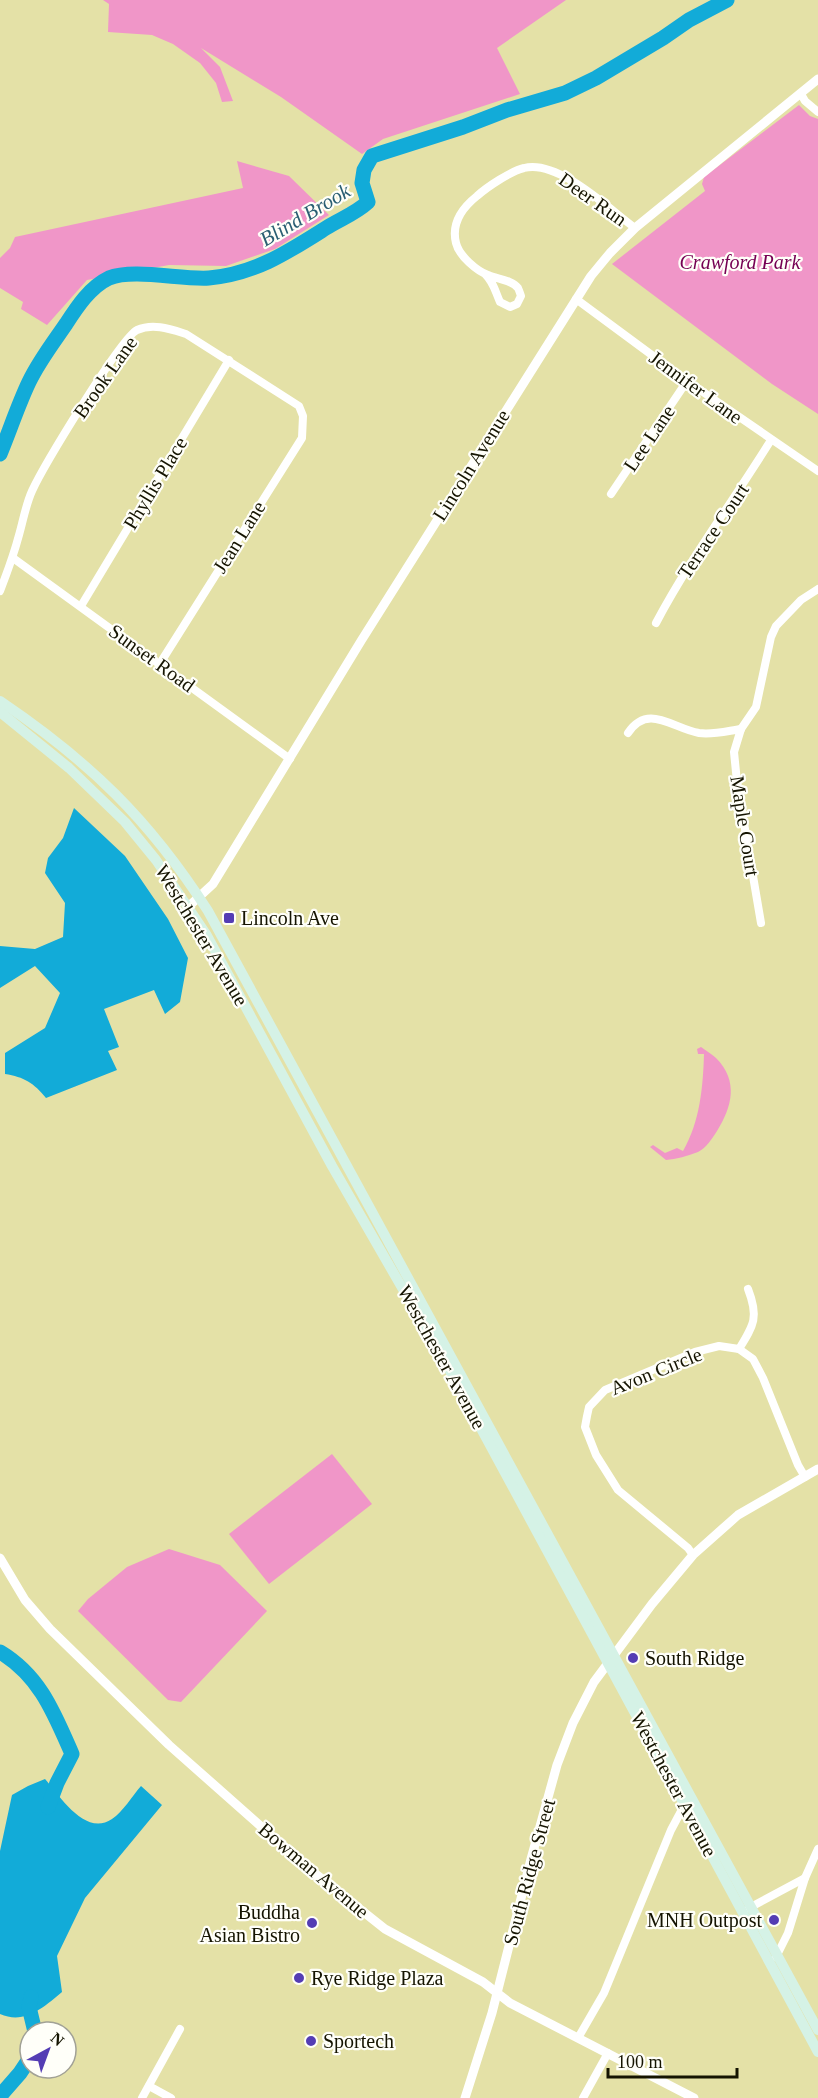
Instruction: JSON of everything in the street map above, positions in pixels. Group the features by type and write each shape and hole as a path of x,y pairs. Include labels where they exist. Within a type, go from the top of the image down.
{"main road":[{"name":"Westchester Avenue","path":"0,700 72,753 107,784 150,830 200,897 687,1800 749,1906 818,2052"},
{"name":"Westchester Avenue","path":"0,712 69,768 114,811 156,860 206,934 333,1166 611,1660"},
{"name":"Westchester Avenue","path":"687,1800 747,1921 818,2030"}],"street":[{"name":"Lincoln Avenue","path":"188,907 213,884 374,621 576,299 604,260 635,228 818,78"},
{"path":"801,94 805,101 818,111"},
{"name":"Deer Run","path":"485,274 517,287 521,296 517,304 510,307 500,302 493,282 464,257 456,244 456,221 459,214 481,192 522,168 532,167 557,172 635,228"},
{"name":"Jennifer Lane","path":"576,299 687,381 818,471"},
{"name":"Brook Lane","path":"0,591 13,558 31,493 110,362 133,333 149,327 166,328 186,334 298,406"},
{"name":"Phyllis Place","path":"81,606 229,360"},
{"name":"Lee Lane","path":"611,494 687,381"},
{"name":"Jean Lane","path":"159,665 302,438 303,416 298,406"},
{"name":"Terrace Court","path":"656,623 678,581 749,478 771,440"},
{"name":"Sunset Road","path":"13,558 290,759"},
{"name":"Maple Court","path":"761,923 734,752 741,729 756,707 771,637 776,626 801,600 818,589"},
{"path":"628,734 642,719 653,718 698,733 712,734 741,729"},
{"path":"748,1289 756,1315 739,1349 753,1359 763,1378 805,1477"},
{"name":"Avon Circle","path":"693,1555 618,1490 607,1476 585,1427 589,1407 598,1396 617,1385 695,1352 719,1346 739,1349"},
{"path":"693,1555 738,1515 818,1469"},
{"name":"South Ridge Street","path":"465,2098 497,1993 557,1766 573,1723 594,1682 693,1555"},
{"name":"Bowman Avenue","path":"0,1558 25,1600 50,1629 169,1745 309,1869 385,1929 483,1982 510,2003 694,2098"},
{"path":"578,2038 604,1993 671,1830 687,1800"},
{"path":"773,1959 788,1934 818,1849"},
{"path":"747,1921 749,1906 806,1878"},
{"path":"142,2098 180,2030"},
{"path":"583,2098 608,2053"},
{"path":"149,2086 171,2098"}],"green space":[{"path":"103,0 566,0 497,48 520,94 383,139 362,154 281,97 201,48 220,67 233,101 222,102 216,83 200,63 173,44 152,35 108,32 109,4"},
{"name":"Crawford Park","path":"799,105 810,116 818,119 818,414 772,384 612,264 705,191 702,184 704,177"},
{"path":"237,161 289,176 329,215 275,249 226,266 169,265 87,280 47,325 21,309 23,302 0,288 0,258 10,248 15,237 243,188"},
{"path":"701,1047 716,1058 728,1076 731,1094 726,1113 717,1131 704,1148 690,1155 666,1160 650,1147 653,1145 665,1153 677,1148 683,1151 689,1140 697,1116 701,1092 704,1054 698,1054 697,1049"},
{"path":"332,1454 372,1504 269,1584 229,1534"},
{"path":"169,1549 220,1565 267,1611 181,1702 168,1700 78,1611 88,1599 127,1567"}],"water":[{"path":"74,808 125,856 168,919 188,958 180,1002 165,1014 154,990 104,1009 119,1047 108,1051 117,1070 46,1098 28,1082 5,1074 5,1053 45,1028 60,993 35,966 0,988 0,946 35,949 63,937 65,903 45,873 48,858 63,838"},
{"path":"45,1779 74,1812 92,1823 102,1823 116,1816 141,1786 162,1805 85,1898 57,1956 62,1992 34,2013 9,2017 0,2014 0,1851 12,1795"}],"waterway":[{"name":"Blind Brook","path":"0,454 37,367 79,304 102,282 119,275 131,274 209,278 226,276 256,267 353,213 368,202 362,183 364,170 372,156 463,127 507,110 565,93 596,78 689,20 727,0"},
{"name":"Blind Brook","path":"0,1652 26,1672 36,1684 52,1710 72,1754 48,1807"},
{"name":"Blind Brook","path":"31,1997 29,2007 32,2020"},
{"name":"Blind Brook","path":"0,2096 18,2075"}],"place":[{"name":"Lincoln Ave","path":"229,918"},
{"name":"South Ridge","path":"633,1658"},
{"name":"MNH Outpost","path":"774,1920"},
{"name":"Buddha Asian Bistro","path":"312,1923"},
{"name":"Rye Ridge Plaza","path":"299,1978"},
{"name":"Sportech","path":"311,2041"}]}
